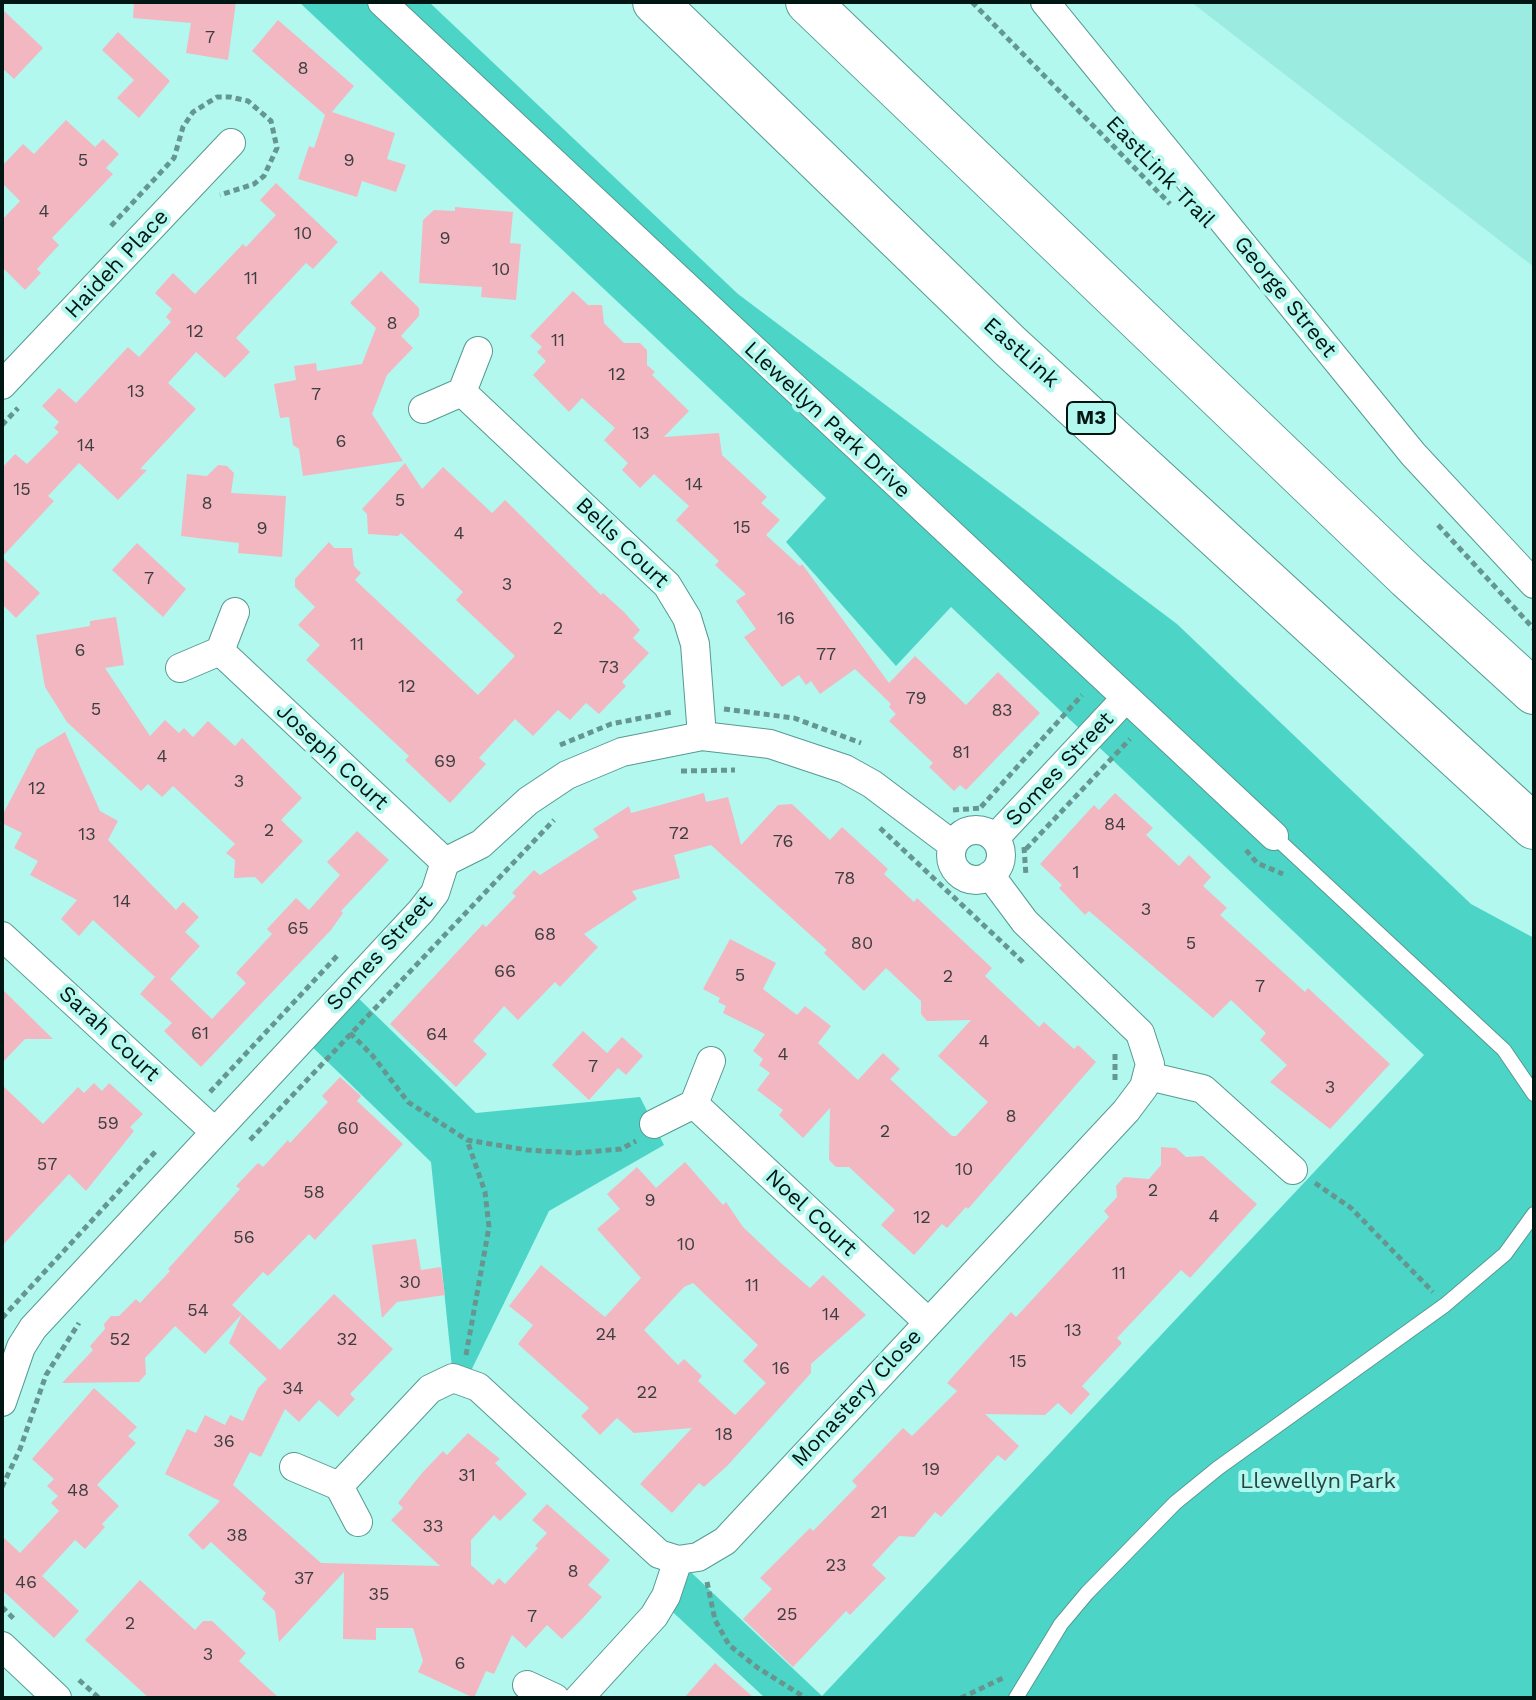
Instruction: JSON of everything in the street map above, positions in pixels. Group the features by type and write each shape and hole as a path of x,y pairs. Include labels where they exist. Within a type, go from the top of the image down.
{"highway":[{"name":"EastLink","path":"655,2 1011,347 1534,827"},
{"path":"808,2 1408,577 1534,692"}],"street":[{"name":"Llewellyn Park Drive","path":"382,2 1274,836"},
{"name":"George Street","path":"1045,2 1413,454 1534,584"},
{"name":"Haideh Place","path":"2,385 231,143"},
{"path":"423,409 462,392 478,351"},
{"name":"Bells Court","path":"462,392 667,585 687,618 695,644 702,736"},
{"path":"180,668 220,651 235,612"},
{"name":"Joseph Court","path":"220,651 445,862"},
{"name":"Somes Street","path":"1001,831 1125,699"},
{"path":"445,862 481,844 528,801 587,765 622,752 702,736 770,744 845,769 872,784 953,845"},
{"path":"972,830 1001,831 1001,858 990,875 976,879 961,874 952,861 953,845 972,830"},
{"name":"Somes Street","path":"2,1402 21,1347 33,1328 421,911 435,893 445,862"},
{"path":"990,875 1025,922 1132,1022 1149,1054 1148,1076 1203,1089 1293,1170"},
{"name":"Sarah Court","path":"2,936 215,1132"},
{"path":"654,1124 694,1104 711,1061"},
{"name":"Monastery Close","path":"691,1565 725,1541 1132,1105 1148,1076"},
{"name":"Noel Court","path":"694,1104 928,1322"},
{"path":"339,1486 430,1389 443,1380 462,1379 478,1387 652,1548 691,1565 654,1616 579,1698"},
{"path":"294,1467 339,1486 358,1522"},
{"path":"2,1646 57,1698"},
{"path":"527,1685 555,1698"}],"lane":[{"path":"1274,836 1504,1050 1534,1094"},
{"path":"1016,1698 1087,1593 1175,1503 1445,1305 1505,1254 1534,1214"}],"path":[{"name":"EastLink Trail","path":"972,2 1176,209"},
{"path":"1433,519 1534,629"},
{"path":"950,810 981,807 1082,695"},
{"path":"1017,888 1026,879 1026,849 1127,736 1141,749"},
{"path":"671,772 742,771"},
{"path":"981,807 1001,831 1026,849"},
{"path":"244,1146 537,834 565,812"},
{"path":"869,820 1026,966"},
{"path":"1241,843 1257,863 1291,880"},
{"path":"204,1099 340,953"},
{"path":"350,1033 372,1055 408,1102 467,1140 545,1152 609,1151 628,1147 654,1124"},
{"path":"1104,1039 1115,1050 1115,1079 1104,1091"},
{"path":"462,1379 489,1240 488,1205 467,1140"},
{"path":"2,1318 161,1146"},
{"path":"1293,1170 1351,1208 1445,1305"},
{"path":"2,1487 50,1366 88,1313"},
{"path":"691,1565 729,1645 758,1668 806,1698"},
{"path":"961,1698 1035,1666"}],"shaded area":[{"path":"1191,2 1534,2 1534,267"}],"green space":[{"name":"Llewellyn Park","path":"299,2 429,2 738,294 1177,624 1471,904 1534,938 1534,1698 765,1698 663,1603 678,1560 822,1696 1424,1055 951,607 896,666 786,542 826,498"},
{"path":"349,989 476,1113 640,1097 664,1145 549,1211 466,1381 453,1378 431,1162 303,1038"}],"building":[{"path":"134,2 236,2 228,60 186,53 191,23 133,18"},
{"path":"2,9 43,48 14,79 2,68"},
{"path":"278,20 354,86 332,112 395,133 387,159 406,165 396,192 362,181 357,197 298,179 309,146 314,148 325,115 252,51"},
{"path":"118,32 170,81 139,118 117,98 134,80 102,50"},
{"path":"66,120 95,147 103,139 119,154 106,168 113,174 52,238 59,245 37,269 41,273 25,290 2,267 2,220 20,201 2,183 2,166 23,144 34,154"},
{"path":"276,183 338,242 313,269 306,263 236,338 250,352 225,378 196,352 168,383 196,409 140,469 147,470 118,500 79,463 48,496 54,501 2,557 2,468 15,454 27,464 59,432 54,428 59,422 42,406 59,388 76,403 128,347 139,357 171,322 166,317 172,309 155,293 173,273 195,294 276,215 260,200"},
{"path":"455,207 513,212 510,243 521,244 516,300 481,297 482,287 419,283 423,220 434,210 455,211"},
{"path":"381,271 419,308 419,316 401,336 413,348 387,375 372,414 403,461 303,476 299,449 293,445 289,417 280,418 274,384 296,380 294,366 316,363 317,371 362,364 376,328 350,303"},
{"path":"573,291 588,305 602,305 604,323 624,343 640,343 647,350 647,365 655,372 652,375 689,411 664,437 719,433 722,455 767,497 761,503 780,520 766,535 800,566 802,564 889,683 915,656 966,705 998,672 1040,713 966,790 960,785 954,791 929,767 933,763 889,721 896,714 889,707 891,704 855,669 820,694 811,681 806,685 799,675 782,687 744,637 756,629 736,601 746,594 715,565 719,561 676,520 689,506 654,474 640,488 622,470 628,463 604,440 615,428 582,398 569,412 533,375 546,361 537,352 542,347 530,336"},
{"path":"405,463 422,489 443,467 492,513 505,500 601,595 603,593 624,612 640,630 633,638 649,653 622,682 626,686 599,714 586,703 570,720 558,710 533,736 515,719 479,758 486,764 450,803 405,760 409,756 306,660 320,645 298,625 315,607 295,587 295,579 329,542 334,548 352,548 354,566 361,573 355,580 478,695 515,656 456,600 463,592 401,533 398,536 368,534 367,514 362,509"},
{"path":"218,465 227,466 234,473 231,493 286,496 282,557 238,553 239,543 181,536 187,474 207,476"},
{"path":"137,543 186,589 163,617 112,570"},
{"path":"2,557 40,593 16,618 2,604"},
{"path":"116,617 124,665 105,668 150,736 165,720 179,733 184,728 193,737 208,721 235,746 242,738 302,798 281,820 303,841 262,884 255,877 234,878 235,860 226,853 235,844 173,786 162,797 148,784 141,791 67,722 45,687 36,635 90,626 90,621"},
{"path":"65,732 100,811 118,821 108,840 176,910 183,902 199,917 185,932 200,946 170,979 212,1019 246,983 236,973 272,934 267,929 296,898 309,910 340,875 327,862 357,831 389,860 341,911 343,913 331,930 201,1067 164,1031 172,1023 140,994 155,977 93,920 79,936 61,919 77,900 30,875 38,861 14,848 22,833 2,823 2,816 37,749"},
{"path":"704,793 706,802 728,797 741,845 778,805 792,804 830,840 842,827 888,869 884,874 914,902 917,898 992,968 985,976 1039,1027 1044,1022 1074,1049 1078,1045 1096,1062 968,1209 966,1207 947,1228 942,1224 914,1255 881,1225 895,1210 849,1167 836,1167 829,1160 830,1108 803,1138 779,1115 783,1110 757,1090 770,1073 759,1065 763,1059 753,1051 765,1034 723,1013 726,1006 718,1002 720,998 703,989 730,939 776,963 763,989 797,1015 805,1006 831,1026 818,1043 858,1080 883,1053 900,1069 890,1079 952,1136 956,1136 988,1102 938,1056 971,1020 927,1021 921,1014 921,1001 886,968 864,991 824,953 827,950 711,845 674,855 680,878 632,891 637,899 584,934 598,947 560,987 555,982 518,1020 504,1006 473,1041 487,1054 456,1087 390,1024 483,924 486,927 516,896 512,893 534,870 540,875 599,837 593,829 629,806 631,813"},
{"path":"1115,793 1153,828 1146,835 1179,866 1189,855 1211,877 1203,886 1227,908 1220,915 1305,992 1308,988 1390,1064 1330,1129 1270,1082 1287,1065 1260,1040 1266,1033 1231,1000 1213,1018 1089,911 1085,915 1059,888 1062,885 1040,864 1094,805 1099,810"},
{"path":"2,989 53,1039 25,1039 2,1063"},
{"path":"583,1031 607,1053 622,1037 643,1056 626,1075 618,1068 589,1100 552,1065"},
{"path":"340,1077 361,1096 357,1101 403,1144 315,1240 309,1234 268,1276 263,1272 232,1305 242,1314 205,1354 175,1326 145,1358 146,1374 139,1382 62,1383 93,1350 90,1346 105,1329 104,1324 111,1316 119,1316 136,1299 140,1303 240,1189 236,1186 258,1163 263,1167 288,1140 290,1143 328,1102 322,1096"},
{"path":"94,1083 102,1091 109,1083 143,1114 130,1127 134,1131 86,1191 69,1174 2,1246 2,1085 43,1124 78,1087 84,1093"},
{"path":"1161,1147 1176,1148 1186,1157 1203,1156 1257,1204 1190,1278 1181,1270 1117,1338 1122,1343 1082,1386 1090,1394 1071,1415 1058,1403 1045,1415 985,1414 1019,1446 1005,1461 998,1455 941,1517 935,1512 914,1537 899,1536 872,1565 886,1578 850,1615 846,1611 793,1667 743,1619 772,1589 760,1578 857,1486 852,1481 903,1428 912,1436 957,1391 947,1383 1011,1312 1016,1317 1109,1217 1104,1211 1117,1197 1116,1186 1124,1177 1149,1179 1161,1165"},
{"path":"685,1162 723,1205 726,1202 743,1227 810,1288 823,1275 866,1315 811,1364 811,1373 728,1465 704,1487 699,1483 672,1513 640,1484 692,1428 634,1433 617,1418 600,1435 581,1416 589,1408 518,1344 533,1325 509,1306 541,1265 605,1317 641,1278 597,1229 620,1209 607,1194 637,1167 656,1188","holes":["693,1283 758,1345 743,1361 766,1383 735,1415 698,1381 702,1376 684,1359 678,1365 644,1330 684,1287"]},
{"path":"416,1239 421,1270 441,1267 445,1295 397,1302 382,1318 372,1245"},
{"path":"334,1294 393,1349 350,1394 355,1399 338,1417 319,1400 299,1422 285,1409 261,1457 250,1452 233,1485 321,1563 440,1566 391,1520 403,1508 398,1503 422,1473 443,1451 447,1455 468,1433 500,1459 495,1463 527,1494 500,1521 494,1515 471,1540 471,1565 493,1585 499,1578 505,1584 538,1548 535,1546 547,1533 532,1520 547,1504 610,1560 588,1585 602,1597 582,1619 562,1639 547,1625 526,1648 512,1635 494,1674 486,1671 474,1698 418,1672 423,1661 413,1628 376,1628 376,1640 343,1639 344,1572 279,1642 275,1611 262,1599 266,1593 211,1542 203,1550 188,1535 220,1501 165,1474 187,1429 196,1433 205,1415 225,1425 230,1415 243,1421 258,1388 267,1379 229,1343 242,1314 280,1350"},
{"path":"94,1388 137,1427 128,1436 136,1443 97,1485 119,1506 102,1524 105,1527 85,1549 75,1540 42,1576 79,1611 54,1638 2,1590 2,1536 20,1553 59,1511 51,1503 58,1496 47,1486 54,1479 32,1459"},
{"path":"140,1580 195,1630 203,1621 212,1621 246,1653 239,1661 279,1698 149,1698 85,1640"},
{"path":"715,1663 754,1698 684,1698"}]}
